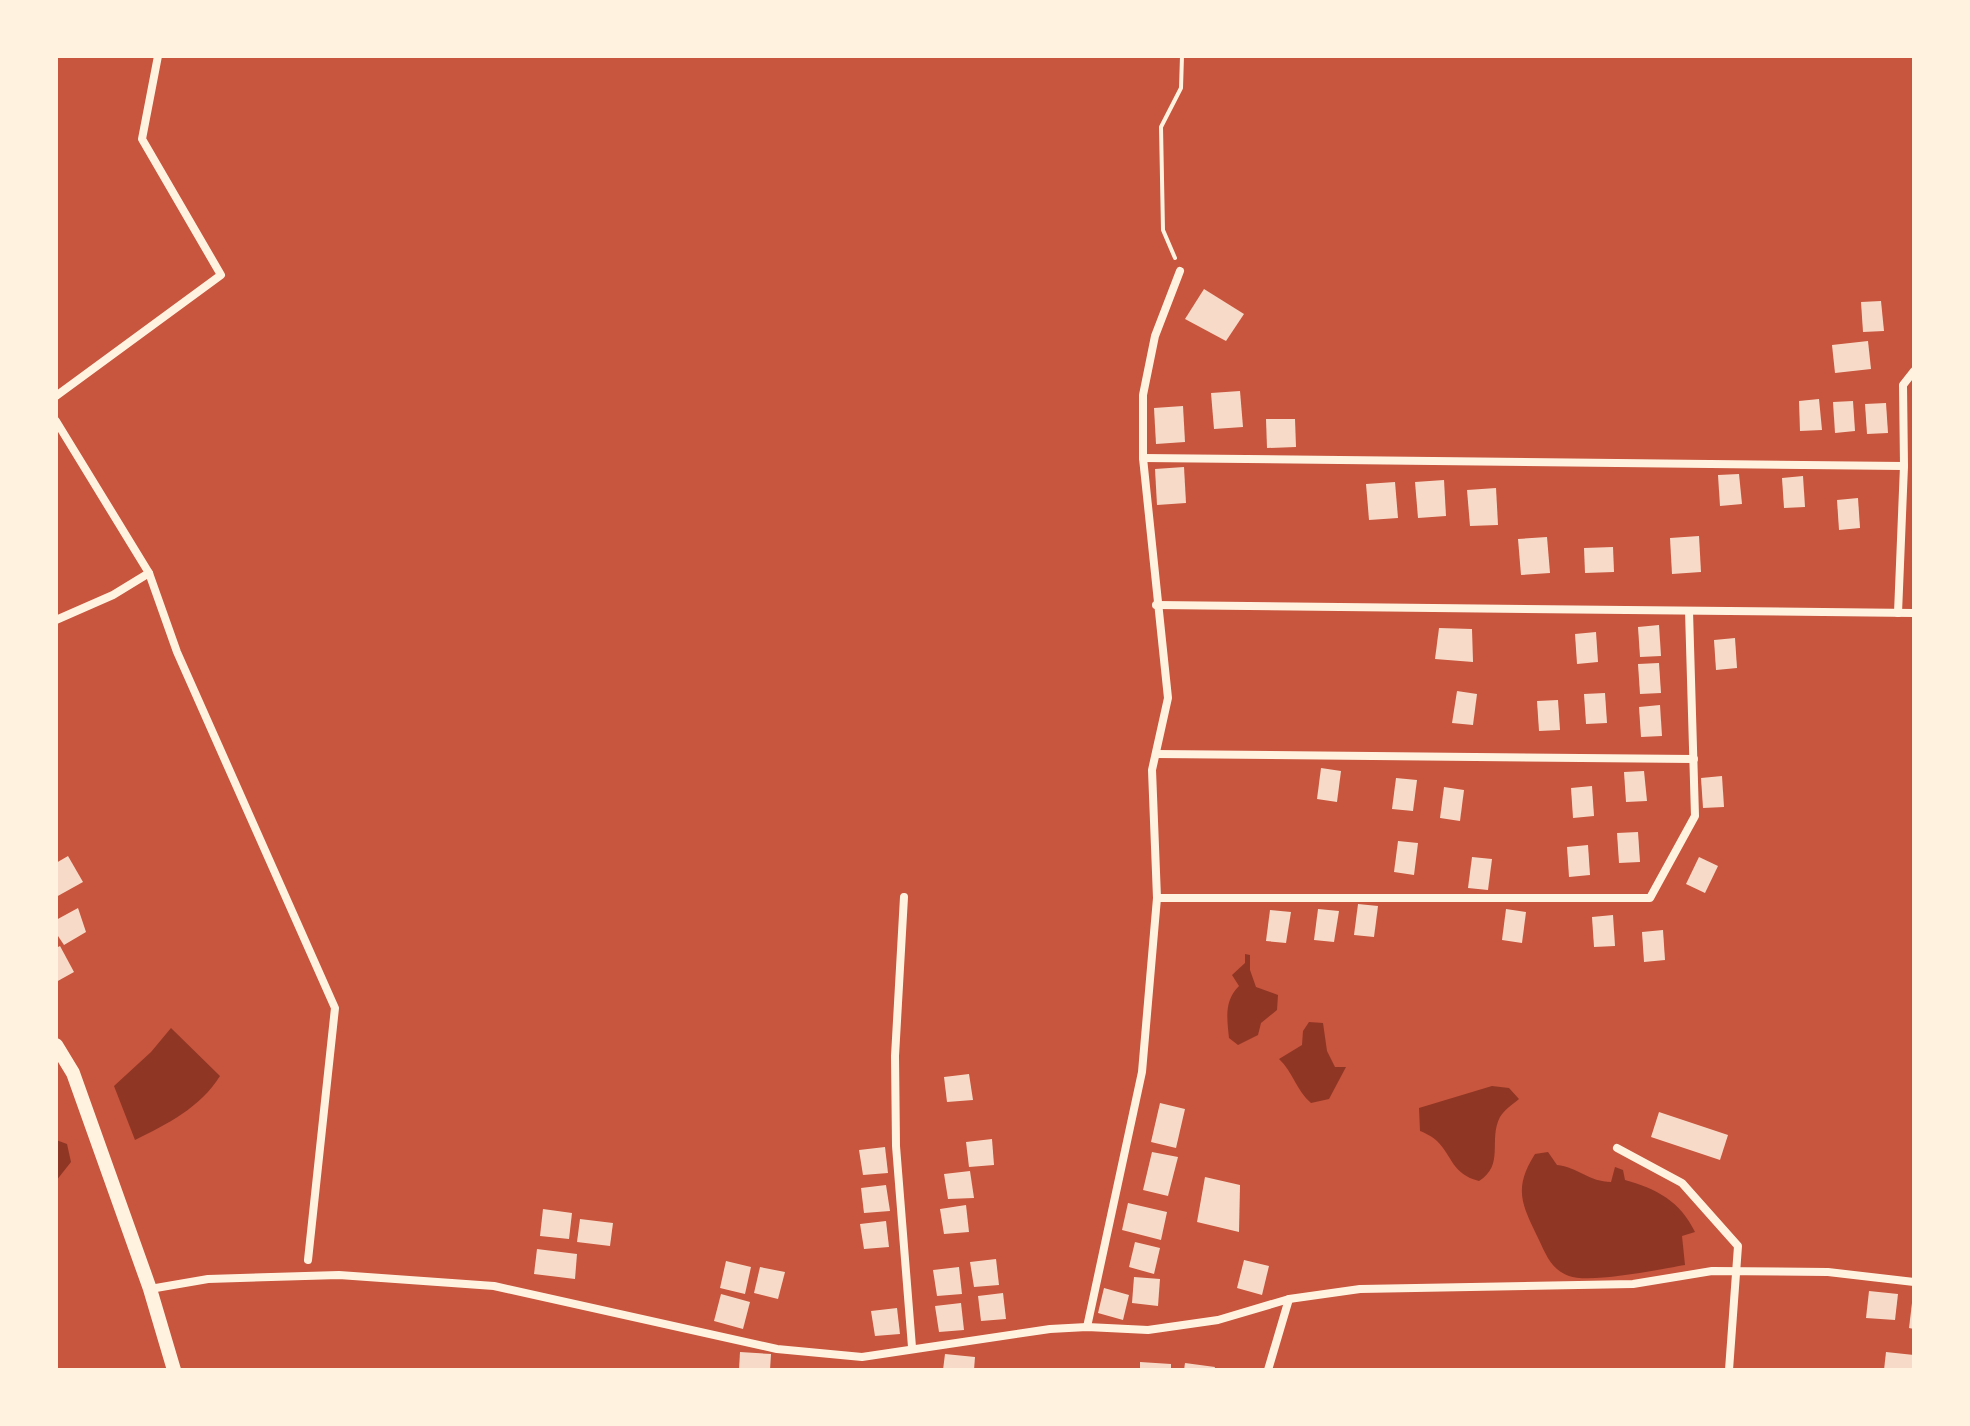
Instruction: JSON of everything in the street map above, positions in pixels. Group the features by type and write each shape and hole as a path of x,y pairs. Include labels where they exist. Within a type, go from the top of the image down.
{"street":[{"path":"56,396 221,275 142,139 158,56"},
{"path":"1087,1327 1142,1072 1157,898 1152,770 1168,698 1143,458 1143,395 1155,336 1180,271"},
{"path":"1898,613 1904,466 1903,385 1914,371"},
{"path":"56,421 149,573 177,652 335,1008 308,1260"},
{"path":"1143,458 1904,466"},
{"path":"56,620 113,595 149,573"},
{"path":"1156,605 1914,613"},
{"path":"1157,898 1650,898 1695,816 1689,611"},
{"path":"1156,754 1694,759"},
{"path":"904,897 895,1056 896,1146 912,1347"},
{"path":"56,1045 73,1073 150,1289 174,1370"},
{"path":"1617,1148 1682,1183 1738,1246 1739,1271 1729,1370"},
{"path":"150,1289 208,1279 339,1275 494,1286 777,1349 862,1357 912,1347 1087,1327 1148,1330 1218,1320 1289,1299 1360,1289 1633,1284 1712,1271 1828,1272 1914,1282"},
{"path":"1268,1370 1289,1299"}],"path":[{"path":"1180,271 1163,230 1160,182 1161,127 1181,88 1182,56"}],"shaded area":[{"path":"1245,954 1250,955 1250,970 1256,987 1278,995 1277,1010 1261,1023 1258,1035 1238,1045 1229,1038 1228,1010 1239,986 1232,975 1245,963"},
{"path":"1309,1022 1323,1023 1327,1051 1335,1067 1346,1067 1329,1099 1311,1103 1279,1059 1302,1045 1303,1031"},
{"path":"171,1028 220,1076 193,1106 135,1140 114,1086 151,1052"},
{"path":"1492,1086 1509,1088 1519,1099 1500,1117 1492,1167 1479,1181 1463,1174 1437,1141 1420,1131 1419,1108"},
{"path":"56,1140 67,1144 71,1162 56,1181"},
{"path":"1548,1152 1557,1165 1603,1181 1611,1182 1615,1167 1623,1170 1625,1180 1657,1192 1675,1204 1695,1232 1682,1236 1685,1265 1593,1278 1569,1276 1558,1270 1544,1251 1522,1198 1524,1178 1535,1154"}],"building":[{"path":"1204,289 1244,314 1226,341 1185,319"},
{"path":"1881,301 1884,331 1863,332 1861,302"},
{"path":"1868,341 1871,369 1835,373 1832,345"},
{"path":"1240,391 1243,427 1214,429 1211,393"},
{"path":"1819,399 1822,430 1800,431 1799,401"},
{"path":"1853,401 1855,431 1835,433 1833,402"},
{"path":"1886,403 1888,433 1867,434 1865,404"},
{"path":"1183,406 1185,442 1156,444 1154,408"},
{"path":"1266,419 1295,419 1296,447 1267,448"},
{"path":"1184,467 1186,503 1157,505 1155,469"},
{"path":"1739,474 1742,504 1720,506 1718,475"},
{"path":"1803,476 1805,507 1784,508 1782,478"},
{"path":"1444,480 1446,516 1418,518 1415,482"},
{"path":"1395,482 1398,518 1369,520 1366,484"},
{"path":"1496,488 1498,525 1470,526 1467,490"},
{"path":"1858,498 1860,528 1839,530 1837,500"},
{"path":"1699,536 1701,572 1672,574 1670,538"},
{"path":"1547,537 1550,573 1521,575 1518,539"},
{"path":"1613,547 1614,572 1585,573 1584,548"},
{"path":"1659,625 1661,656 1640,657 1638,627"},
{"path":"1439,628 1472,629 1473,662 1435,659"},
{"path":"1596,632 1598,662 1577,664 1575,634"},
{"path":"1735,638 1737,668 1716,670 1714,640"},
{"path":"1659,663 1661,693 1640,694 1638,664"},
{"path":"1457,691 1477,694 1473,725 1452,723"},
{"path":"1605,693 1607,723 1586,724 1584,694"},
{"path":"1558,700 1560,730 1539,731 1537,701"},
{"path":"1660,705 1662,736 1641,737 1639,707"},
{"path":"1321,768 1341,771 1337,802 1317,799"},
{"path":"1644,771 1647,801 1626,802 1624,772"},
{"path":"1722,776 1724,807 1703,808 1701,778"},
{"path":"1396,778 1417,780 1413,811 1392,809"},
{"path":"1592,786 1594,816 1573,818 1571,788"},
{"path":"1444,787 1464,790 1460,821 1440,818"},
{"path":"1638,832 1640,862 1619,863 1617,833"},
{"path":"1398,841 1418,843 1414,875 1394,872"},
{"path":"1588,845 1590,875 1569,877 1567,847"},
{"path":"68,856 83,882 56,897 56,863"},
{"path":"1472,857 1492,859 1488,890 1468,888"},
{"path":"1699,857 1718,866 1705,893 1686,884"},
{"path":"1358,904 1378,906 1374,937 1354,935"},
{"path":"78,908 86,932 64,945 56,933 56,920"},
{"path":"1318,909 1339,911 1334,942 1314,940"},
{"path":"1506,909 1526,912 1522,943 1502,940"},
{"path":"1270,910 1291,912 1286,943 1266,941"},
{"path":"1613,915 1615,946 1594,947 1592,917"},
{"path":"1663,930 1665,960 1644,962 1642,932"},
{"path":"60,946 74,972 56,982 56,948"},
{"path":"969,1074 973,1100 947,1102 944,1077"},
{"path":"1160,1103 1185,1109 1176,1148 1151,1142"},
{"path":"1659,1112 1728,1135 1720,1160 1651,1137"},
{"path":"992,1139 994,1165 969,1167 966,1142"},
{"path":"885,1147 888,1173 863,1175 859,1150"},
{"path":"1152,1152 1178,1157 1168,1196 1143,1190"},
{"path":"970,1171 974,1198 948,1199 944,1174"},
{"path":"1205,1177 1240,1185 1239,1232 1197,1222"},
{"path":"886,1185 890,1211 864,1213 861,1188"},
{"path":"1128,1203 1167,1212 1161,1240 1122,1230"},
{"path":"966,1205 969,1232 944,1234 940,1209"},
{"path":"543,1209 572,1213 569,1239 540,1236"},
{"path":"580,1219 613,1223 610,1246 577,1242"},
{"path":"886,1221 889,1247 864,1249 860,1224"},
{"path":"1135,1242 1160,1248 1154,1274 1129,1267"},
{"path":"537,1249 577,1254 575,1279 534,1274"},
{"path":"996,1259 999,1285 974,1287 970,1262"},
{"path":"1244,1260 1269,1266 1262,1295 1237,1288"},
{"path":"726,1261 751,1267 745,1294 720,1288"},
{"path":"760,1267 785,1272 778,1299 754,1293"},
{"path":"959,1267 962,1294 937,1296 933,1270"},
{"path":"1134,1277 1160,1279 1158,1306 1132,1303"},
{"path":"1104,1288 1129,1295 1123,1320 1098,1313"},
{"path":"1869,1291 1898,1294 1895,1320 1866,1318"},
{"path":"1003,1293 1006,1319 981,1321 978,1296"},
{"path":"721,1294 750,1302 743,1329 714,1321"},
{"path":"961,1303 964,1330 939,1332 935,1306"},
{"path":"1914,1303 1914,1329 1909,1328"},
{"path":"897,1308 900,1334 875,1336 871,1311"},
{"path":"740,1352 771,1354 770,1370 739,1370"},
{"path":"1886,1352 1914,1355 1914,1370 1884,1370"},
{"path":"945,1354 975,1357 974,1370 943,1370"},
{"path":"1140,1362 1171,1364 1171,1370 1140,1370"},
{"path":"1185,1363 1215,1367 1214,1370 1184,1370"}]}
